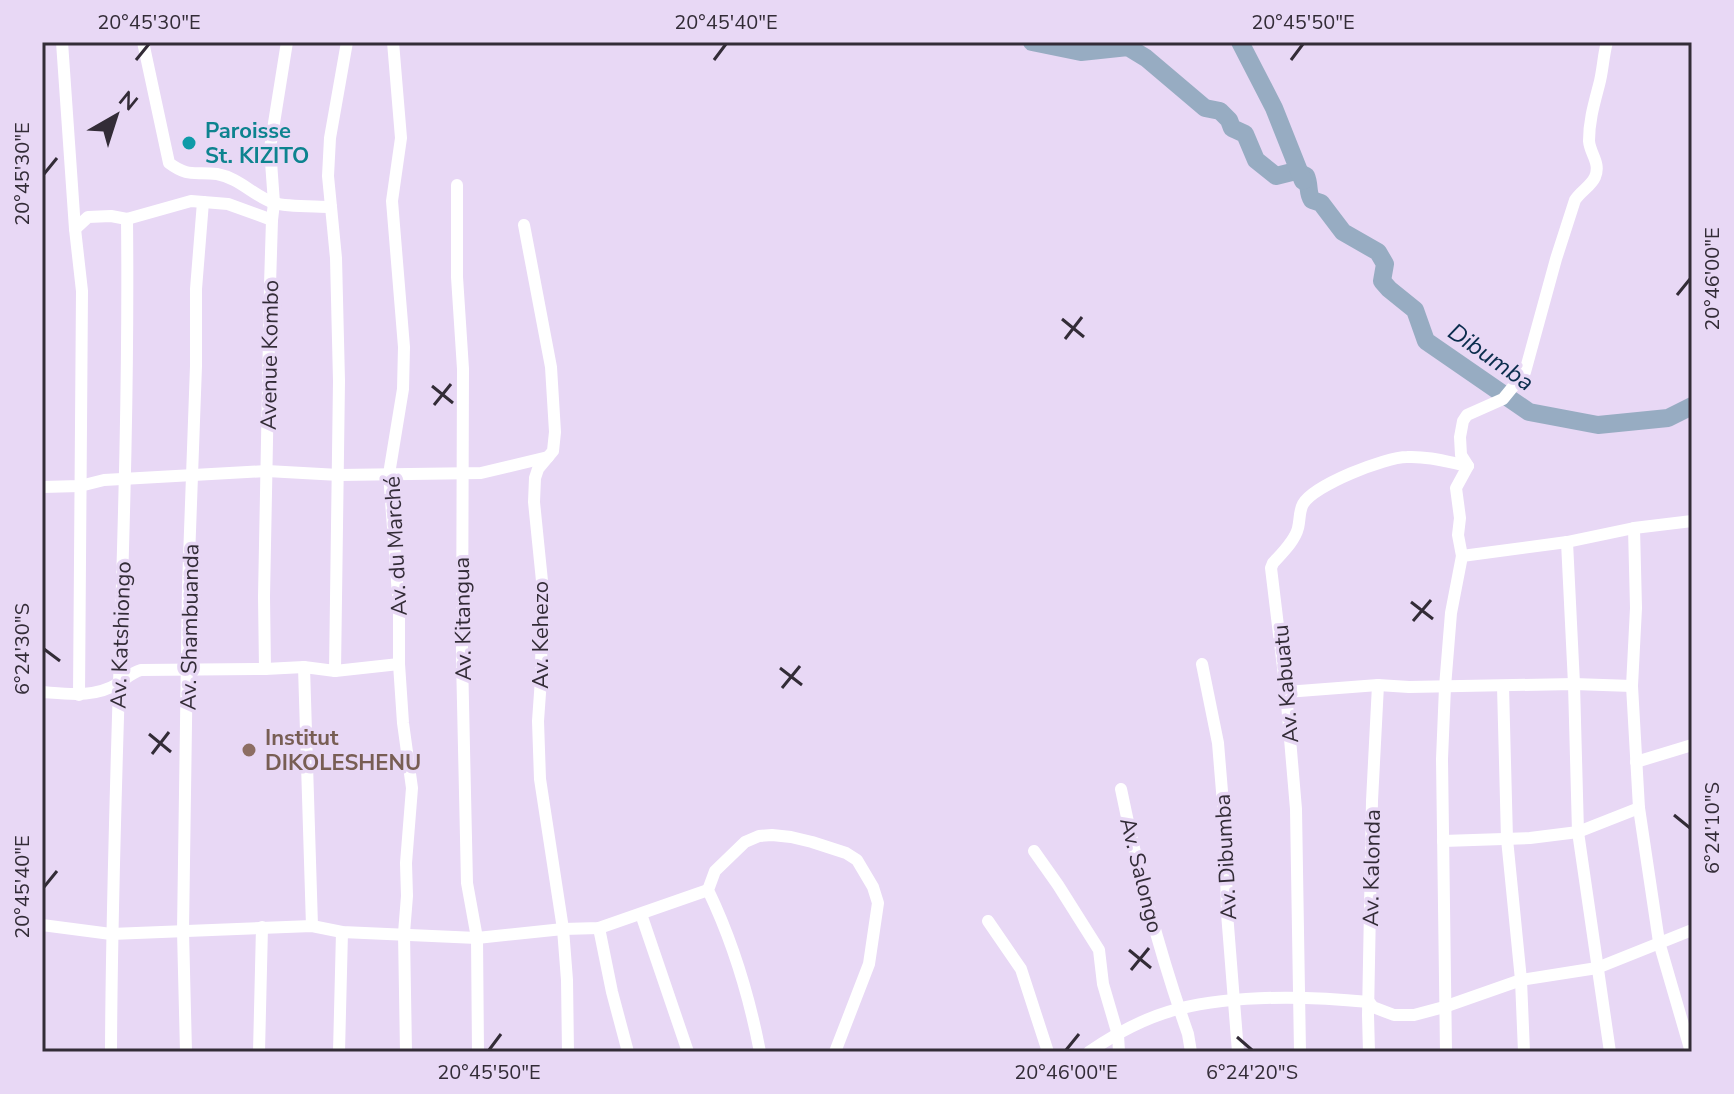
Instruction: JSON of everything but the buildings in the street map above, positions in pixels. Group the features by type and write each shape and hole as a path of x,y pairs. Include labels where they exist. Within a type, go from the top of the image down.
{"street":[{"path":"62,42 82,291 79,695"},
{"path":"143,42 169,163 179,171 195,175 216,174 232,179 274,203 331,207"},
{"name":"Avenue Kombo","path":"265,669 274,203 270,148 287,42"},
{"path":"335,671 339,381 336,258 328,176 330,138 347,42"},
{"name":"Av. du Marché","path":"393,42 401,138 392,201 404,347 403,389 389,474 399,608 403,723 412,788 404,933 406,1052"},
{"path":"1446,1052 1442,759 1451,613 1462,556 1456,488 1468,466 1461,455 1460,437 1467,415 1506,396 1525,372 1575,200 1591,185 1597,171 1589,143 1591,113 1607,42"},
{"name":"Av. Kitangua","path":"457,185 457,277 463,369 462,643 467,883 477,938 478,1052"},
{"path":"75,229 88,217 127,219 191,201 228,204 272,220"},
{"name":"Av. Shambuanda","path":"186,1052 183,931 188,586 196,289 203,202"},
{"name":"Av. Katshiongo","path":"111,1052 111,934 128,329 127,219"},
{"name":"Av. Kehezo","path":"524,225 551,367 555,432 553,451 538,469 535,478 534,502 542,581 538,721 540,779 563,929 568,1052"},
{"path":"42,487 80,486 104,480 267,471 339,475 481,473 549,457"},
{"name":"Av. Kabuatu","path":"1300,1052 1296,809 1271,568 1297,534 1304,502 1339,479 1388,459 1406,457 1468,466"},
{"path":"1462,556 1692,521"},
{"path":"1634,528 1636,608 1632,686 1639,808 1659,942 1691,1052"},
{"path":"1567,542 1578,832 1610,1052"},
{"path":"42,692 87,695 119,683 131,673 141,670 304,667 335,671 399,664"},
{"name":"Av. Dibumba","path":"1202,664 1218,743 1238,1052"},
{"path":"304,667 312,926"},
{"path":"1286,692 1378,685 1632,686"},
{"name":"Av. Kalonda","path":"1369,1052 1372,801 1378,685"},
{"path":"1503,686 1507,839 1521,980 1524,1052"},
{"path":"1636,762 1692,745"},
{"name":"Av. Salongo","path":"1121,789 1153,924 1191,1052"},
{"path":"1443,841 1530,838 1578,832 1639,808"},
{"path":"760,1052 740,970 726,928 708,890 715,871 745,842 772,835 812,842 846,853 857,860 873,887 878,903 869,964 835,1052"},
{"path":"1034,851 1099,950 1103,984 1118,1035 1119,1052"},
{"path":"42,925 111,934 312,926 342,932 477,938 599,928 708,890"},
{"path":"641,914 688,1052"},
{"path":"988,921 1021,969 1048,1052"},
{"path":"259,1052 262,927"},
{"path":"599,928 628,1052"},
{"path":"1089,1052 1156,1016 1235,1000 1327,998 1369,1002 1373,1007 1394,1015 1414,1015 1521,980 1597,968 1692,930"},
{"path":"339,1052 342,932"}],"waterway":[{"name":"Dibumba","path":"1032,42 1081,52 1128,47 1146,58 1205,108 1220,111 1232,128 1245,134 1256,160 1276,176 1296,171 1306,176 1312,200 1321,203 1343,232 1378,252 1385,264 1382,281 1415,310 1426,341 1529,412 1598,425 1668,418 1692,406"},
{"path":"1240,42 1274,108 1303,181"}],"place":[{"name":"Paroisse St. KIZITO","path":"189,143"},
{"name":"Institut DIKOLESHENU","path":"249,750"}]}
